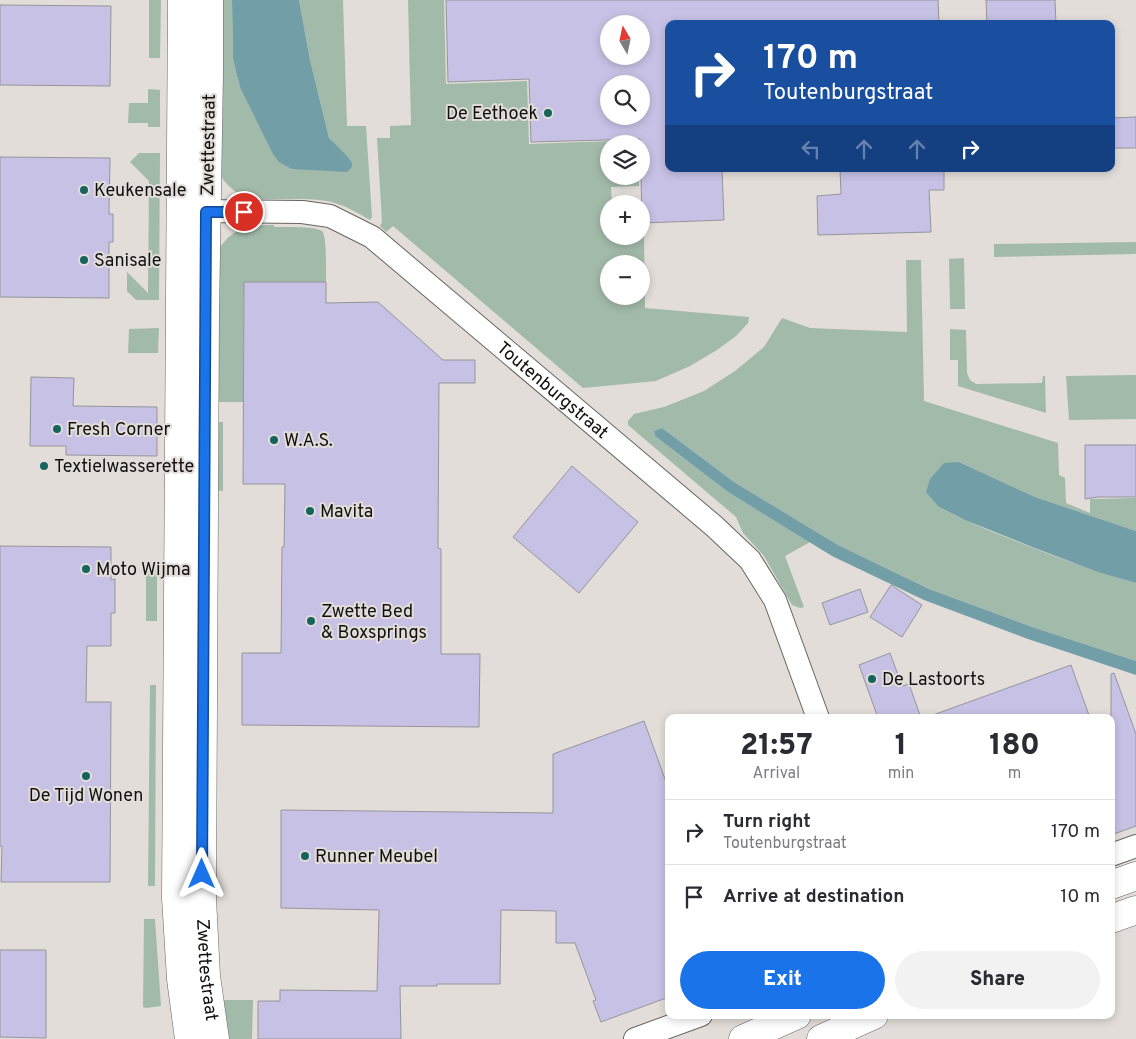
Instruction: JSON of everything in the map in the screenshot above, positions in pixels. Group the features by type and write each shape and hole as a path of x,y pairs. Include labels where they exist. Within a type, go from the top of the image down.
{"street":[{"name":"Zwettestraat","path":"182,0 194,211 202,898 206,976 215,1039"},
{"name":"Zwettestraat","path":"189,1039 181,979 176,898 194,211 209,74 209,0"},
{"name":"Toutenburgstraat","path":"194,211 302,212 330,216 372,237 714,526 750,560 775,600 817,714"},
{"path":"1115,854 1136,846"},
{"path":"1115,884 1136,876"},
{"path":"1115,918 1136,910"},
{"path":"634,1039 690,1019"},
{"path":"743,1039 788,1019"},
{"path":"821,1039 865,1019"}],"green space":[{"path":"149,0 161,0 160,58 149,58"},
{"path":"215,0 232,0 233,58 240,87 334,144 329,138 310,60 299,0 343,0 347,126 366,126 372,217 370,220 332,202 304,199 260,199 243,196 233,190 222,178 220,175"},
{"path":"408,0 444,0 446,84 527,81 529,144 600,141 600,185 639,185 611,187 611,195 600,195 600,245 644,245 644,255 600,255 600,305 645,305 645,308 749,317 748,323 736,336 717,350 690,366 656,381 583,388 393,226 386,232 380,226 382,222 377,138 390,138 390,126 411,125"},
{"path":"148,89 160,90 160,127 148,127 148,123 128,123 129,103 148,103"},
{"path":"139,153 160,153 159,300 136,300 127,291 127,272 148,293 149,181 130,162"},
{"path":"274,225 274,227 319,229 322,231 324,234 326,282 244,282 243,402 218,402 216,254 227,238 240,230 247,227"},
{"path":"1136,242 1136,254 994,257 994,244"},
{"path":"964,258 965,309 950,309 949,259"},
{"path":"906,260 921,260 924,401 1058,443 1059,475 1065,478 1066,503 1090,513 1090,499 1136,498 1136,531 1035,497 959,462 939,507 976,525 1028,546 1136,583 1136,661 1032,627 929,589 838,545 734,482 662,428 654,431 655,436 728,492 810,542 785,556 804,607 800,608 792,605 764,556 743,533 736,517 628,425 628,421 634,414 664,407 704,391 735,371 764,347 782,318 810,328 907,332"},
{"path":"159,328 158,353 128,353 129,329"},
{"path":"950,329 966,330 967,373 970,380 976,384 1042,383 1043,376 1045,376 1046,413 958,386 958,360 950,360"},
{"path":"1136,375 1136,419 1069,420 1066,376"},
{"path":"223,422 223,491 215,490 216,423"},
{"path":"146,569 157,569 157,621 146,621"},
{"path":"150,685 156,685 155,886 148,886"},
{"path":"144,919 155,919 161,1006 146,1008 143,1007"},
{"path":"217,1000 253,1000 252,1039 220,1039"}],"water":[{"path":"232,0 299,0 310,60 329,138 352,163 352,167 347,172 292,169 279,162 273,154 240,87 236,72 233,58"},
{"path":"662,428 734,482 838,545 929,589 1032,627 1136,661 1136,675 1028,639 924,600 832,556 728,492 655,436 654,431"},
{"path":"959,462 1035,497 1136,531 1136,583 1098,572 1032,547 965,520 939,507 926,492 930,479 944,463"}],"building":[{"path":"446,0 938,0 939,20 665,20 665,172 722,172 724,220 650,223 650,195 641,195 641,185 650,185 650,135 600,135 600,140 531,142 529,79 448,82"},
{"path":"986,0 1055,0 1056,20 987,20"},
{"path":"0,5 111,6 110,86 0,85"},
{"path":"1136,117 1136,148 1115,148 1115,118"},
{"path":"0,157 110,158 109,214 113,214 113,242 109,242 109,298 0,297"},
{"path":"840,172 944,172 944,190 929,190 931,232 818,235 817,196 841,194"},
{"path":"244,282 326,282 326,303 378,302 443,360 475,360 475,383 439,383 438,548 441,549 441,654 480,654 479,727 242,725 242,653 281,653 282,547 284,547 285,484 243,484"},
{"path":"31,377 74,378 73,406 157,407 157,456 66,455 66,446 30,446"},
{"path":"1085,445 1136,445 1136,497 1085,499"},
{"path":"572,466 638,522 579,593 513,537"},
{"path":"0,546 111,547 111,580 115,579 115,613 111,613 111,646 87,646 86,702 111,702 110,882 1,882"},
{"path":"891,585 922,605 902,637 870,617"},
{"path":"860,589 868,612 830,625 822,603"},
{"path":"890,653 902,686 909,684 920,714 877,714 859,665"},
{"path":"1071,665 1089,714 936,714"},
{"path":"1114,673 1136,734 1136,826 1115,834 1115,714 1111,714 1111,674"},
{"path":"644,721 665,779 665,998 601,1022 593,1001 596,1000 575,943 556,943 556,911 501,910 500,984 400,986 401,1039 258,1039 258,1001 280,1001 280,990 377,991 379,910 281,908 281,810 553,813 553,754"},
{"path":"0,950 46,950 46,1038 0,1037"}],"place":[{"name":"De Eethoek","path":"548,113"},
{"name":"Keukensale","path":"84,190"},
{"name":"Sanisale","path":"84,260"},
{"name":"Fresh Corner","path":"57,429"},
{"name":"W.A.S.","path":"274,440"},
{"name":"Textielwasserette","path":"44,466"},
{"name":"Mavita","path":"310,511"},
{"name":"Moto Wijma","path":"86,569"},
{"name":"Zwette Bed & Boxsprings","path":"311,621"},
{"name":"De Lastoorts","path":"872,679"},
{"name":"De Tijd Wonen","path":"86,776"},
{"name":"Runner Meubel","path":"305,856"}],"route":[{"path":"202,874 206,212 244,212"}]}
